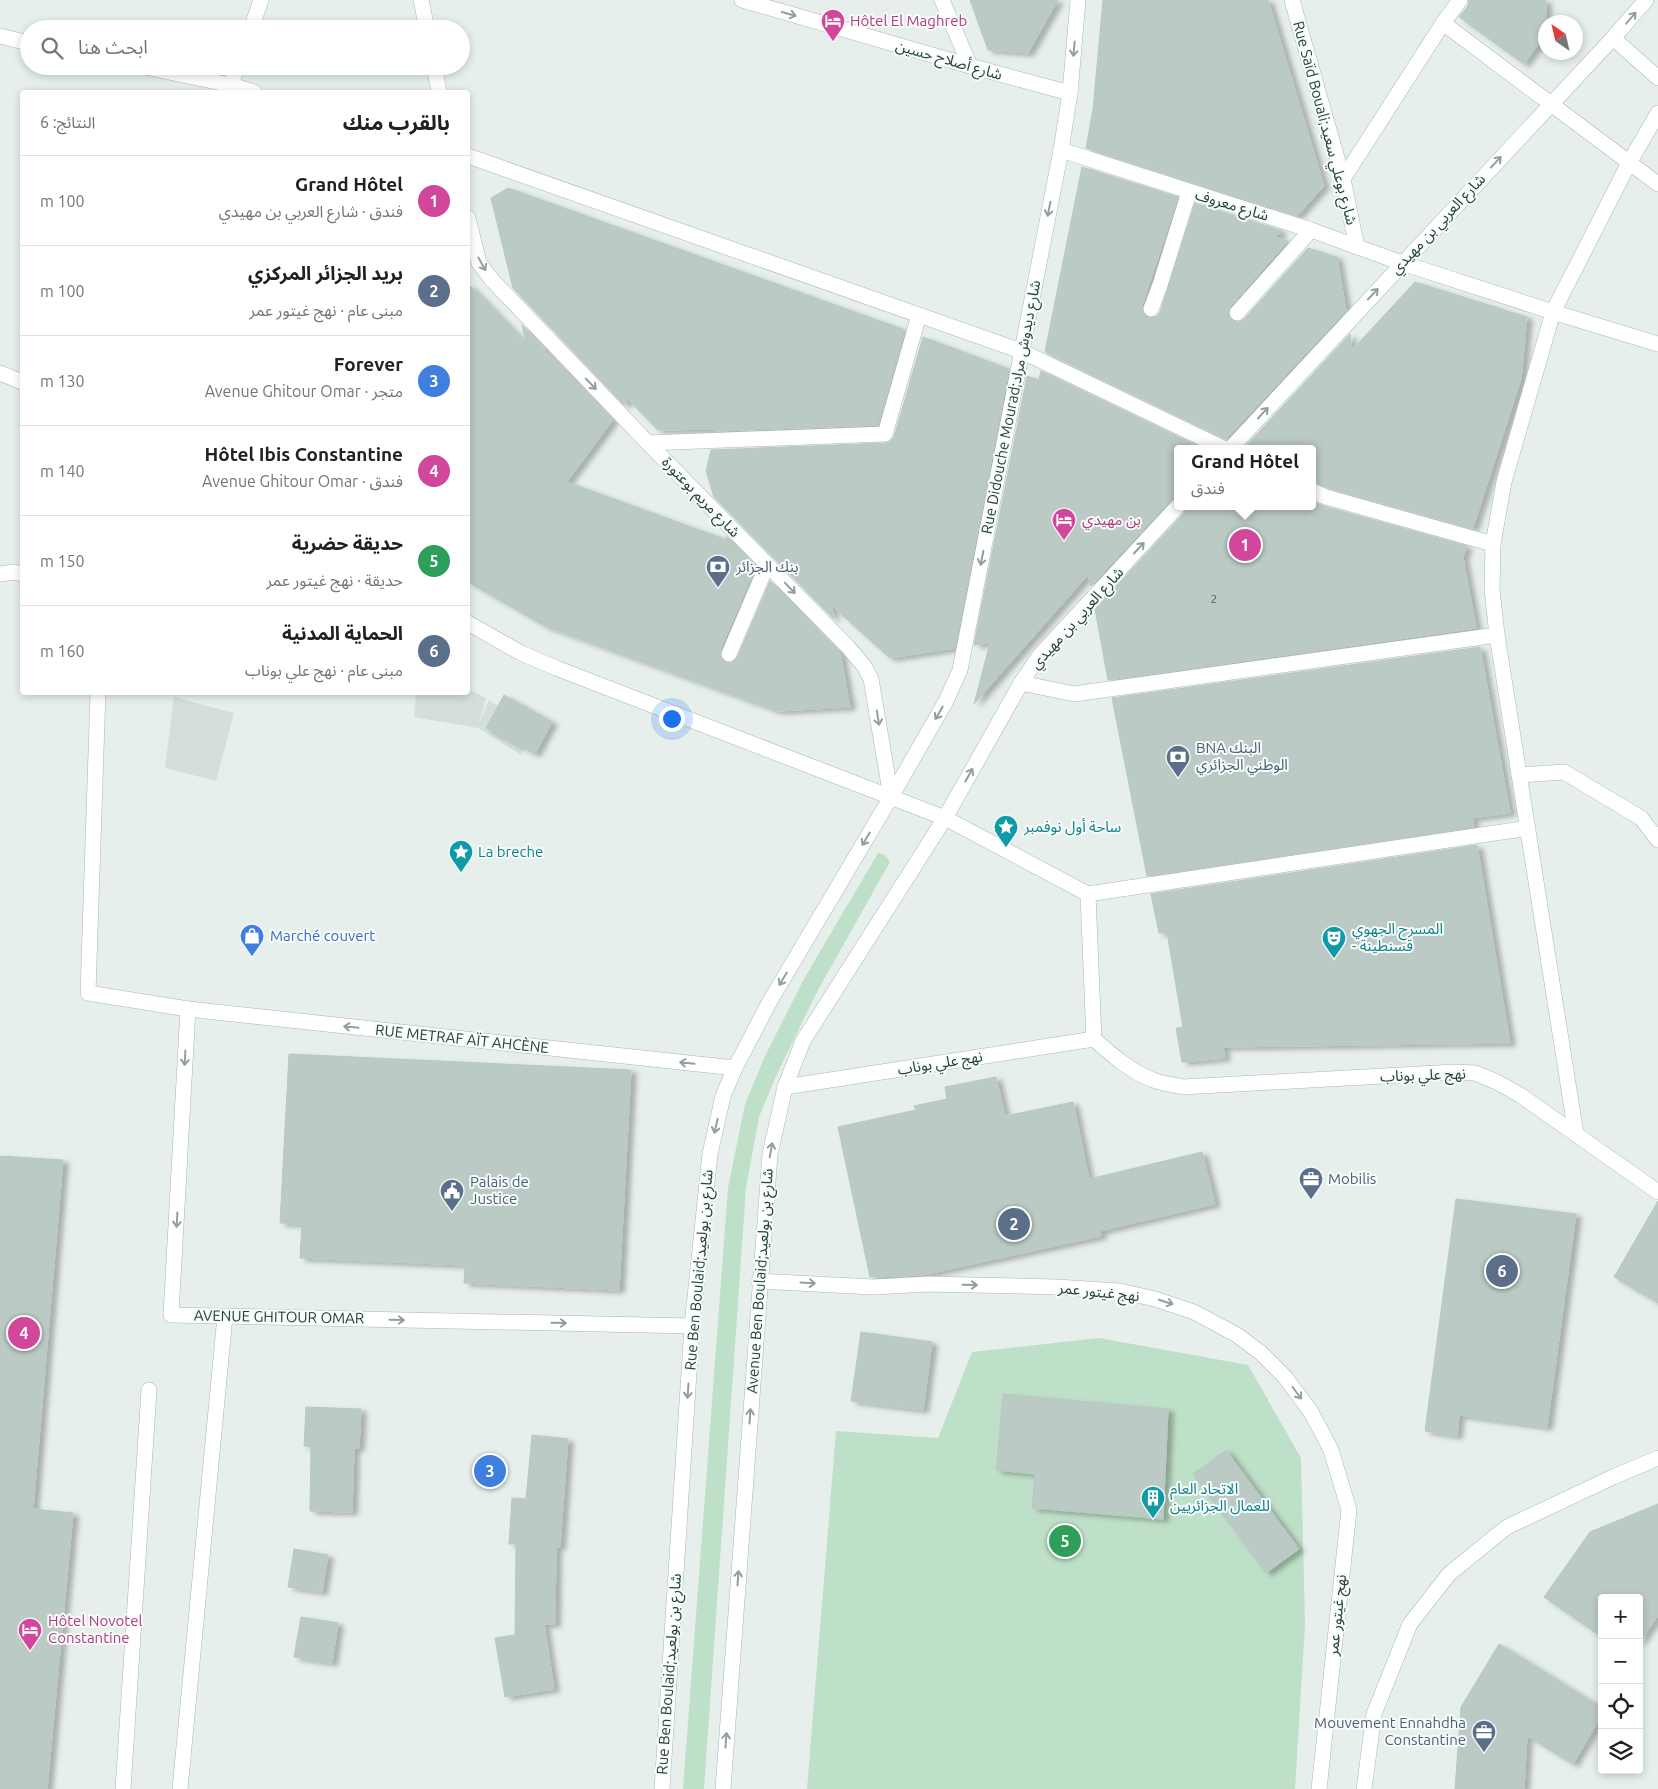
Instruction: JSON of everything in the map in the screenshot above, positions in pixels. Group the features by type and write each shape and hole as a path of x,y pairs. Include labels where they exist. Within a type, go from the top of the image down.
{"street":[{"path":"254,20 261,0"},
{"path":"421,0 424,20"},
{"name":"شارع أصلاح حسين","path":"742,0 1070,94"},
{"path":"942,0 970,66"},
{"name":"Rue Didouche Mourad;شارع ديدوش مراد","path":"891,797 946,701 960,670 1061,150 1070,94 1078,0"},
{"name":"Rue Saïd Bouali;شارع بوعلي سعيد","path":"1292,0 1343,179 1358,247"},
{"path":"1343,179 1443,23 1460,0"},
{"name":"شارع العربي بن مهيدي","path":"1234,445 1614,38 1646,0"},
{"path":"1443,23 1658,184"},
{"path":"0,36 20,40"},
{"path":"1614,38 1658,78"},
{"path":"175,75 230,89 235,75"},
{"path":"436,75 439,90"},
{"path":"1576,1134 1497,635 1492,590 1492,544 1504,482 1553,312 1629,163 1658,113"},
{"name":"شارع معروف","path":"1061,150 1310,230 1402,263 1658,344"},
{"path":"470,157 1022,351 1217,445"},
{"path":"1150,309 1160,285 1189,192"},
{"name":"شارع مريم بوعتورة","path":"470,226 479,263 492,280 648,443 848,647 864,666 872,679 891,797"},
{"path":"1237,313 1310,230"},
{"path":"648,443 885,434 919,315"},
{"path":"0,373 20,381"},
{"path":"1316,493 1492,544"},
{"name":"شارع العربي بن مهيدي","path":"945,818 1021,683 1040,655 1174,510"},
{"path":"729,654 767,565"},
{"path":"0,574 14,572 20,574"},
{"path":"470,624 521,653 556,668 945,818 1088,894 1528,828"},
{"path":"1021,683 1074,694 1497,635"},
{"name":"RUE METRAF AÏT AHCÈNE","path":"98,695 88,993 188,1009 735,1068"},
{"path":"1519,775 1564,772 1641,818 1658,840"},
{"name":"Rue Ben Boulaid;شارع بن بولعيد","path":"662,1789 692,1326 710,1154 723,1096 735,1068 770,1001 891,797"},
{"name":"Avenue Ben Boulaid;شارع بن بولعيد","path":"723,1789 770,1154 785,1087 803,1041 945,818"},
{"path":"1088,894 1094,1039"},
{"name":"AVENUE GHITOUR OMAR","path":"188,1009 171,1315 692,1326"},
{"name":"نهج علي بوناب","path":"785,1087 1094,1039 1116,1059 1133,1070 1155,1081 1183,1088 1455,1072 1475,1073 1520,1094 1658,1192"},
{"name":"نهج غيتور عمر","path":"760,1281 873,1287 929,1284 1056,1287 1120,1291 1155,1299 1194,1312 1236,1335 1261,1353 1285,1377 1311,1412 1331,1450 1348,1510 1319,1789"},
{"path":"180,1789 225,1316"},
{"path":"123,1789 149,1390"},
{"path":"1364,1789 1374,1714 1410,1624 1449,1574 1507,1527 1658,1458"}],"shaded area":[{"path":"470,690 486,698 479,723 489,700 537,729 521,755 478,728 414,717 416,695 470,695"},
{"path":"174,697 234,713 216,781 165,768"}],"green space":[{"path":"878,853 885,855 890,862 818,990 776,1076 759,1117 746,1188 704,1789 683,1789 728,1188 745,1104 765,1056 804,979"},
{"path":"1099,1338 1248,1365 1301,1458 1305,1625 1295,1789 807,1789 836,1431 938,1438 972,1352"}],"building":[{"path":"970,0 1058,0 1028,53 988,50"},
{"path":"1103,0 1268,0 1324,186 1297,216 1086,148 1093,109"},
{"path":"1469,0 1546,0 1546,15 1538,15 1538,45 1524,64 1459,17 1468,6"},
{"path":"1082,167 1178,197 1142,306 1144,315 1148,318 1157,316 1160,312 1195,203 1282,231 1276,237 1288,241 1230,307 1228,316 1235,322 1244,319 1308,248 1337,257 1346,311 1226,439 1045,352"},
{"path":"508,188 905,330 878,425 717,431 717,429 658,430 628,399 624,405 513,288 491,198"},
{"path":"1415,282 1527,317 1521,379 1473,528 1316,483 1316,445 1247,445 1350,334 1352,350"},
{"path":"470,286 526,344 522,325 613,420 567,482 727,540 726,536 756,567 720,650 722,660 731,663 737,658 770,581 840,652 850,707 777,711 545,626 470,583"},
{"path":"923,337 1009,369 955,648 890,658 831,605 834,619 714,497 706,471 711,450 890,442 894,437"},
{"name":"بن مهيدي","path":"1041,371 1195,445 1174,445 1174,499 1091,586 1088,575 974,704 990,643 974,645 1027,376 1039,380"},
{"path":"1316,503 1467,546 1463,557 1476,628 1108,680 1095,609 1186,510 1316,510"},
{"path":"1480,647 1510,813 1472,818 1474,827 1147,876 1112,698"},
{"path":"504,695 552,722 535,754 486,728"},
{"name":"المسرح الجهوي - قسنطينة","path":"1477,845 1510,1043 1223,1047 1225,1058 1182,1062 1176,1028 1183,1027 1167,932 1159,933 1151,894"},
{"name":"Palais de Justice","path":"289,1054 631,1070 619,1290 464,1283 465,1265 300,1258 302,1224 280,1223"},
{"path":"996,1077 1005,1116 1073,1102 1089,1179 1202,1152 1215,1204 1100,1231 1101,1236 922,1275 870,1277 838,1127 916,1110 914,1106 947,1099 945,1087"},
{"path":"0,1156 63,1160 33,1509 73,1513 47,1789 0,1789"},
{"path":"1456,1199 1576,1214 1547,1427 1459,1415 1457,1436 1425,1431"},
{"path":"1658,1201 1658,1303 1614,1277"},
{"path":"861,1332 932,1342 923,1410 851,1401"},
{"name":"الاتحاد العام للعمال الجزائريين","path":"1003,1394 1168,1409 1163,1519 1032,1508 1035,1474 996,1470"},
{"path":"306,1407 361,1409 359,1448 354,1448 352,1512 310,1511 311,1446 304,1446"},
{"path":"532,1435 568,1439 560,1547 556,1547 555,1624 544,1624 554,1689 505,1697 495,1638 515,1635 516,1544 509,1544 512,1498 526,1499"},
{"path":"1226,1450 1299,1549 1266,1573 1193,1474"},
{"path":"1658,1504 1658,1616 1643,1637 1643,1594 1598,1594 1598,1634 1544,1597 1590,1532"},
{"path":"294,1549 328,1555 322,1592 288,1587"},
{"path":"301,1617 338,1623 332,1663 294,1657"},
{"path":"1499,1644 1598,1706 1598,1722 1573,1764 1527,1736 1524,1789 1455,1789 1461,1707"}],"place":[{"name":"Hôtel El Maghreb","path":"833,42"},
{"name":"بن مهيدي","path":"1064,541"},
{"name":"Grand Hôtel","path":"1245,545"},
{"name":"بنك الجزائر","path":"718,588"},
{"name":"BNA البنك الوطني الجزائري","path":"1178,778"},
{"name":"ساحة أول نوفمبر","path":"1006,848"},
{"name":"La breche","path":"461,873"},
{"name":"Marché couvert","path":"252,957"},
{"name":"المسرح الجهوي - قسنطينة","path":"1334,959"},
{"name":"Mobilis","path":"1311,1200"},
{"name":"Palais de Justice","path":"452,1212"},
{"name":"بريد الجزائر المركزي","path":"1014,1224"},
{"name":"الحماية المدنية","path":"1502,1271"},
{"name":"Hôtel Ibis Constantine","path":"24,1333"},
{"name":"Forever","path":"490,1471"},
{"name":"الاتحاد العام للعمال الجزائريين","path":"1153,1519"},
{"name":"حديقة حضرية","path":"1065,1541"},
{"name":"Hôtel Novotel Constantine","path":"30,1651"},
{"name":"Mouvement Ennahdha Constantine","path":"1484,1753"}]}
